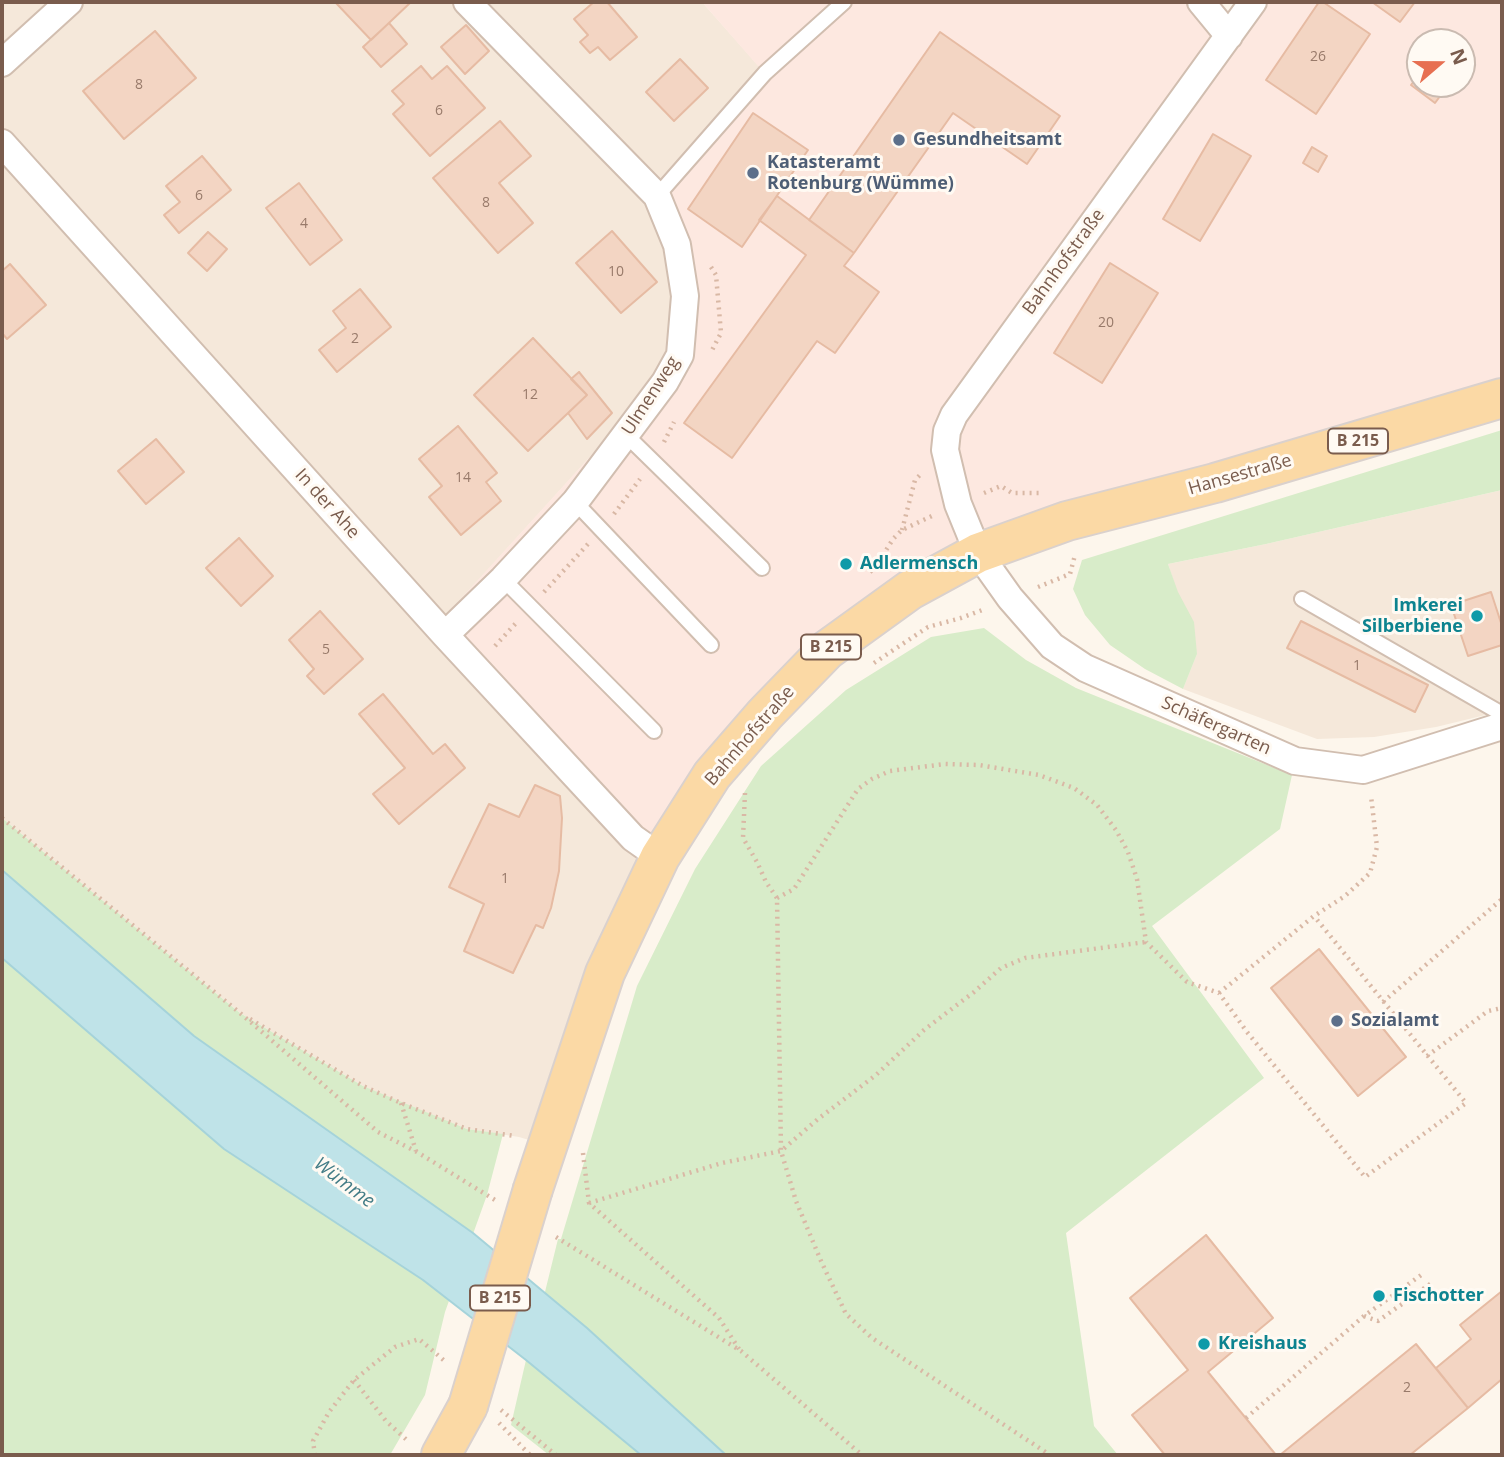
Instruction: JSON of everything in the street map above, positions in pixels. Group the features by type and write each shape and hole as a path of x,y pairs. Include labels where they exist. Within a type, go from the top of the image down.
{"main road":[{"name":"Hansestraße","path":"978,553 1067,520 1215,483 1502,398"},
{"name":"Bahnhofstraße","path":"460,1455 482,1413 516,1196 605,974 660,857 712,775 765,714 827,650 910,590 978,553"},
{"name":"B 215","path":"427,1450 482,1413"}],"street":[{"path":"2,64 69,2"},
{"name":"Ulmenweg","path":"445,635 503,579 575,502 665,382 680,355 685,296 677,245 657,196 467,2"},
{"path":"1201,2 1229,36"},
{"name":"Bahnhofstraße","path":"978,553 958,504 945,450 947,431 954,415 1253,2"},
{"name":"In der Ahe","path":"2,142 445,635 634,838 660,857"},
{"name":"Schäfergarten","path":"978,553 1010,598 1052,646 1085,668 1295,761 1363,770 1502,726"}],"lane":[{"path":"657,196 765,73 844,2"},
{"path":"626,435 762,568"},
{"path":"575,502 711,645"},
{"path":"503,579 654,731"},
{"path":"1302,599 1502,713"}],"path":[{"path":"887,550 902,530 915,480 945,450"},
{"path":"864,669 928,627 961,618 1010,598"},
{"path":"777,898 794,889 858,789 890,771 945,764 1005,768 1039,775 1074,788 1097,805 1128,852 1137,879 1146,942 1187,982 1219,993 1247,1032 1365,1177 1465,1103 1314,916"},
{"path":"1219,993 1314,916 1345,896 1370,873 1377,847 1377,835 1372,798 1363,770"},
{"path":"748,786 743,797 743,838 766,883 777,898 781,1151 796,1200 846,1314 872,1338 1050,1455"},
{"path":"2,818 240,1013 378,1132 516,1196"},
{"path":"1383,1002 1502,899"},
{"path":"589,1203 722,1163 781,1151 876,1075 924,1030 1001,968 1025,958 1146,942"},
{"path":"1427,1056 1488,1012 1502,1008"},
{"path":"240,1013 363,1086 401,1103 467,1129 519,1137"},
{"path":"401,1103 417,1152"},
{"path":"582,1143 589,1203 719,1318 741,1351"},
{"path":"546,1231 741,1351 862,1455"},
{"path":"1246,1418 1364,1316 1424,1273"},
{"path":"1364,1316 1378,1321 1433,1282"},
{"path":"315,1455 313,1441 329,1412 354,1380 395,1347 419,1339"},
{"path":"354,1380 386,1420 427,1450"},
{"path":"482,1413 530,1455"}],"shaded area":[{"path":"2,2 702,2 765,73 661,192 695,341 447,615 660,857 546,1145 519,1137 467,1129 401,1103 363,1086 240,1013 2,818"},
{"path":"702,2 1201,2 1229,36 1253,2 1502,2 1502,398 1067,521 827,650 660,857 633,838 446,615 695,341 661,192 764,73"},
{"path":"1502,490 1502,711 1436,727 1374,737 1317,739 1183,689 1197,654 1168,564"}],"green space":[{"path":"1502,430 1502,490 1168,564 1178,592 1194,622 1197,654 1183,689 1145,669 1110,645 1085,615 1073,589 1082,560"},
{"path":"984,628 1026,660 1076,688 1292,775 1280,829 1152,926 1264,1078 1066,1233 1094,1426 1118,1455 549,1455 511,1425 526,1360 528,1361 558,1239 561,1239 637,986 695,869 761,766 846,690 931,637"},
{"path":"2,818 240,1013 363,1086 467,1129 503,1134 487,1195 445,1312 425,1395 390,1455 2,1455"}],"water":[{"name":"Wümme","path":"2,870 194,1036 473,1233 587,1328 726,1455 641,1455 423,1280 224,1149 2,958"}],"building":[{"path":"411,2 371,40 336,3"},
{"path":"594,2 607,2 637,37 610,60 598,47 590,53 580,42 588,35 574,19"},
{"path":"1319,2 1323,2 1370,34 1316,114 1266,80"},
{"path":"1372,2 1415,2 1400,22"},
{"path":"389,23 407,44 381,67 363,47"},
{"path":"466,25 489,51 465,74 441,47"},
{"path":"155,31 196,78 124,139 83,91"},
{"name":"Gesundheitsamt","path":"940,32 1060,116 1027,164 953,113 854,253 809,220"},
{"path":"680,59 708,88 674,121 646,92"},
{"path":"421,66 432,79 447,66 485,108 430,156 393,114 404,104 392,91"},
{"name":"Katasteramt Rotenburg (Wümme)","path":"753,113 808,150 742,247 688,209"},
{"path":"500,121 531,156 499,183 533,223 498,253 433,178"},
{"path":"1213,134 1251,156 1200,241 1163,219"},
{"path":"1312,147 1327,156 1318,172 1303,163"},
{"path":"202,156 231,190 179,233 164,215 180,202 166,186"},
{"path":"299,183 342,240 310,265 266,208"},
{"path":"777,196 854,253 844,266 879,292 835,353 817,341 732,458 684,423 806,255 759,220"},
{"path":"612,231 657,282 621,313 576,263"},
{"path":"208,232 227,249 207,271 188,253"},
{"path":"1110,263 1158,293 1102,383 1054,353"},
{"path":"10,264 46,305 7,339 2,333 2,271"},
{"path":"360,289 391,327 337,372 319,350 346,328 333,311"},
{"path":"533,338 587,395 528,451 474,395"},
{"path":"579,372 612,413 587,439 568,413 587,395 571,379"},
{"path":"458,426 497,473 486,482 501,501 461,535 429,497 442,486 419,459"},
{"path":"156,439 184,472 146,504 118,471"},
{"path":"239,538 273,576 241,606 206,568"},
{"name":"Imkerei Silberbiene","path":"1491,592 1502,626 1502,645 1468,656 1451,605"},
{"path":"320,611 363,659 324,694 307,676 314,669 289,640"},
{"path":"1301,621 1428,685 1415,712 1287,648"},
{"path":"383,694 433,754 445,744 465,768 399,824 373,794 405,768 359,714"},
{"path":"535,785 560,796 562,818 559,871 551,908 543,928 536,925 513,973 464,951 484,904 449,887 489,804 519,817"},
{"path":"1319,949 1406,1057 1358,1096 1271,988"},
{"name":"Kreishaus","path":"1206,1235 1273,1318 1208,1372 1276,1455 1165,1455 1132,1415 1188,1370 1130,1298"},
{"path":"1502,1291 1502,1379 1468,1408 1436,1368 1471,1339 1460,1325"},
{"path":"1416,1344 1468,1408 1410,1455 1280,1455"}],"place":[{"name":"Gesundheitsamt","path":"899,140"},
{"name":"Katasteramt Rotenburg (Wümme)","path":"753,173"},
{"name":"Adlermensch","path":"846,564"},
{"name":"Imkerei Silberbiene","path":"1477,616"},
{"name":"Sozialamt","path":"1337,1021"},
{"name":"Fischotter","path":"1379,1296"},
{"name":"Kreishaus","path":"1204,1344"}]}
